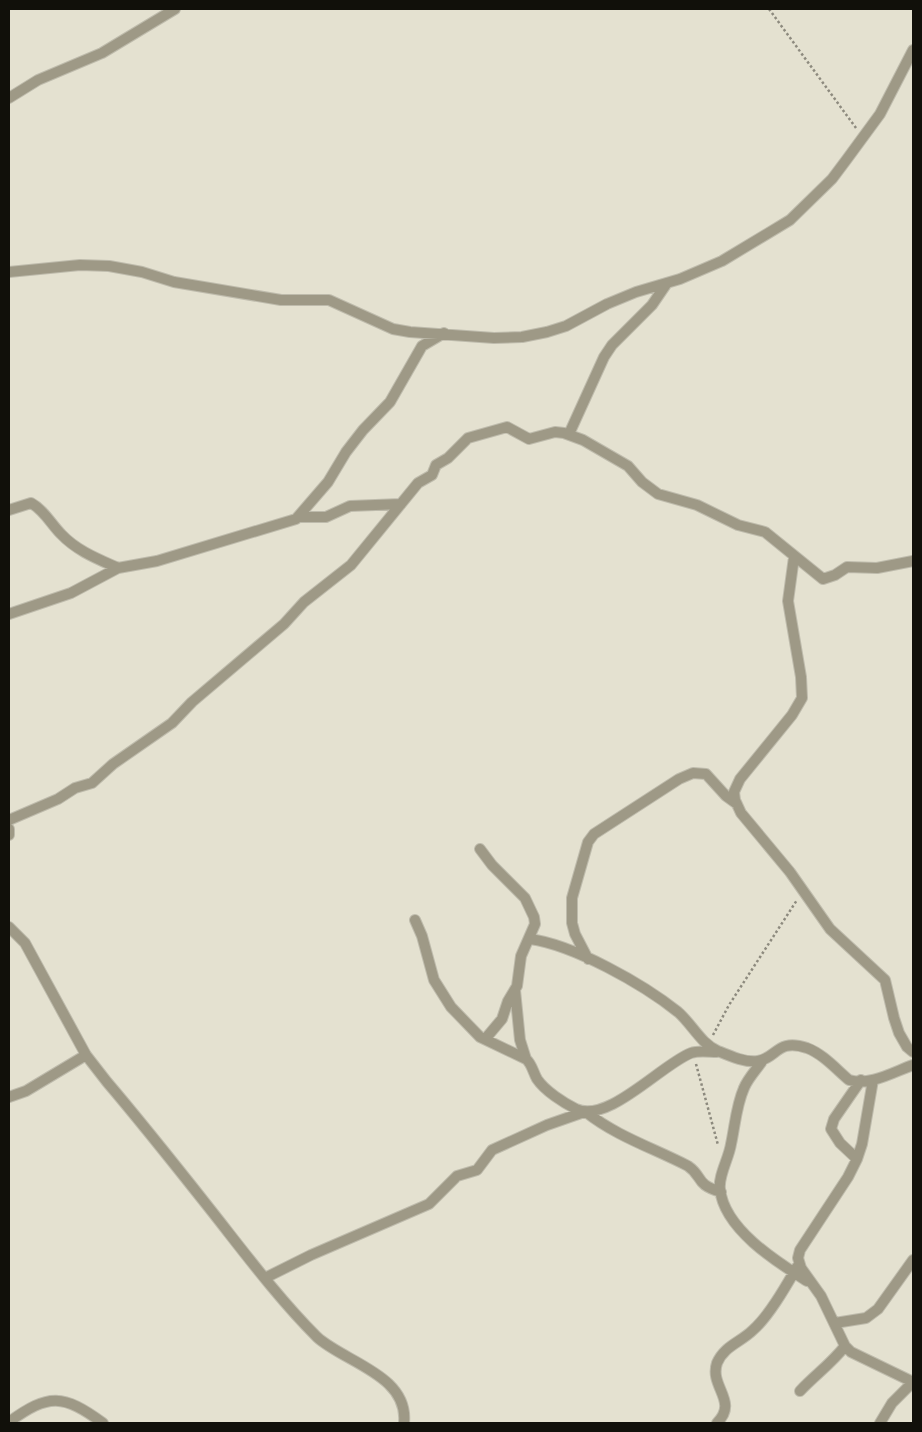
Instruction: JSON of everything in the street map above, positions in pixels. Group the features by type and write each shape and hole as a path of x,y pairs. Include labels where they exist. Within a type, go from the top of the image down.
{"street":[{"path":"9,98 38,80 102,53 175,9"},
{"path":"9,272 80,265 108,266 142,272 174,282 281,300 329,300 393,329 494,338 522,337 547,332 566,326 606,304 636,292 667,283 722,261 790,220 832,179 880,114 913,50"},
{"path":"569,434 604,357 612,345 652,305 667,283"},
{"path":"299,517 328,482 346,452 363,430 390,402 422,346 444,333"},
{"path":"9,820 58,799 75,788 92,783 113,764 172,723 192,702 284,624 304,602 352,565 418,483 432,475 436,465 448,458 468,438 507,427 529,439 556,432 569,434 628,466 642,482 658,494 697,505 738,525 765,532 823,579 847,567 877,568 913,560"},
{"path":"9,510 31,503 39,507 60,534 73,545 118,568"},
{"path":"9,614 72,593 118,568 157,561 299,517 326,517 350,506 401,504"},
{"path":"794,557 788,601 801,677 802,698 792,715 740,779 734,792 736,804 741,813 790,872 830,929 886,980 894,1018 907,1047 913,1052"},
{"path":"588,959 572,923 572,898 588,842 594,834 666,786 693,773 706,774 736,804"},
{"path":"9,829 9,835"},
{"path":"480,849 492,865 518,890 529,906 535,924 521,956 519,980 515,990 508,1001 502,1019 486,1038"},
{"path":"416,920 434,980 457,1015 475,1033 515,1056 526,1059"},
{"path":"9,927 25,943 86,1054 265,1278 319,1338 373,1371 393,1390 402,1403 404,1423"},
{"path":"530,939 546,941 626,977 671,1006 691,1024 709,1046 721,1053 750,1062 764,1060"},
{"path":"515,990 520,1040 526,1059 538,1080 568,1104 585,1112 609,1130 649,1146 688,1166 693,1170 703,1186 721,1192"},
{"path":"880,1423 892,1403 913,1382 851,1352 845,1346 835,1323 812,1284 796,1268 773,1260 753,1242 729,1212 719,1187 744,1088 764,1060 780,1048 799,1046 819,1055 849,1080 873,1080 913,1065"},
{"path":"265,1278 311,1255 429,1204 457,1176 477,1170 492,1150 547,1125 585,1112 602,1109 694,1052 721,1053"},
{"path":"9,1097 26,1091 86,1054"},
{"path":"856,1159 840,1144 831,1129 834,1119 861,1080"},
{"path":"717,1423 725,1412 724,1398 715,1372 722,1354 726,1349 753,1330 796,1268 800,1250 848,1177 862,1144 873,1080"},
{"path":"835,1323 866,1318 878,1309 913,1260"},
{"path":"800,1391 826,1368 845,1346"},
{"path":"9,1422 34,1406 54,1400 72,1403 103,1423"}],"path":[{"path":"768,9 863,137"},
{"path":"709,1046 725,1011 802,891"},
{"path":"694,1052 706,1104 725,1166"}]}
